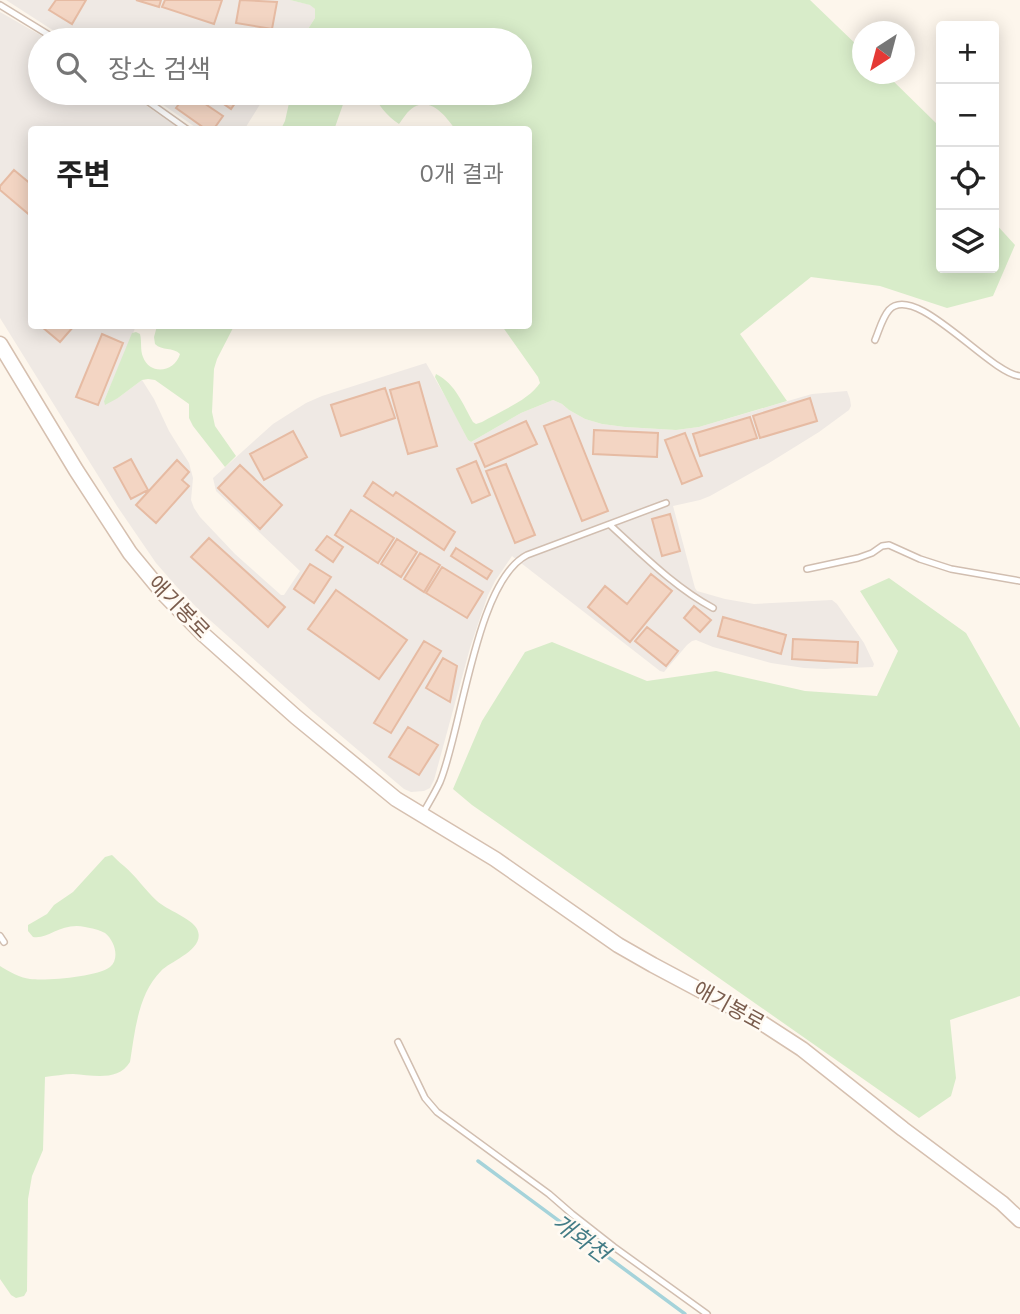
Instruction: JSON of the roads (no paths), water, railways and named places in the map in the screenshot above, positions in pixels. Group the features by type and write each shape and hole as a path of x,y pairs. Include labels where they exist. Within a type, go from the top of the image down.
{"main road":[{"name":"애기봉로","path":"0,344 130,554 204,635 296,717 396,799 495,859 618,945 762,1023 802,1049 1002,1203 1020,1220"}],"lane":[{"path":"0,5 37,28"},
{"path":"153,105 182,126"},
{"path":"875,340 890,309 900,304 912,305 999,367 1014,376 1020,376"},
{"path":"422,815 441,780 481,630 496,592 512,566 527,555 666,503"},
{"path":"610,524 678,586 713,608"},
{"path":"807,569 858,558 889,545 951,569 1020,581"},
{"path":"0,936 4,942"},
{"path":"398,1042 425,1098 437,1112 707,1314"}],"waterway":[{"name":"개화천","path":"478,1161 685,1314"}]}
